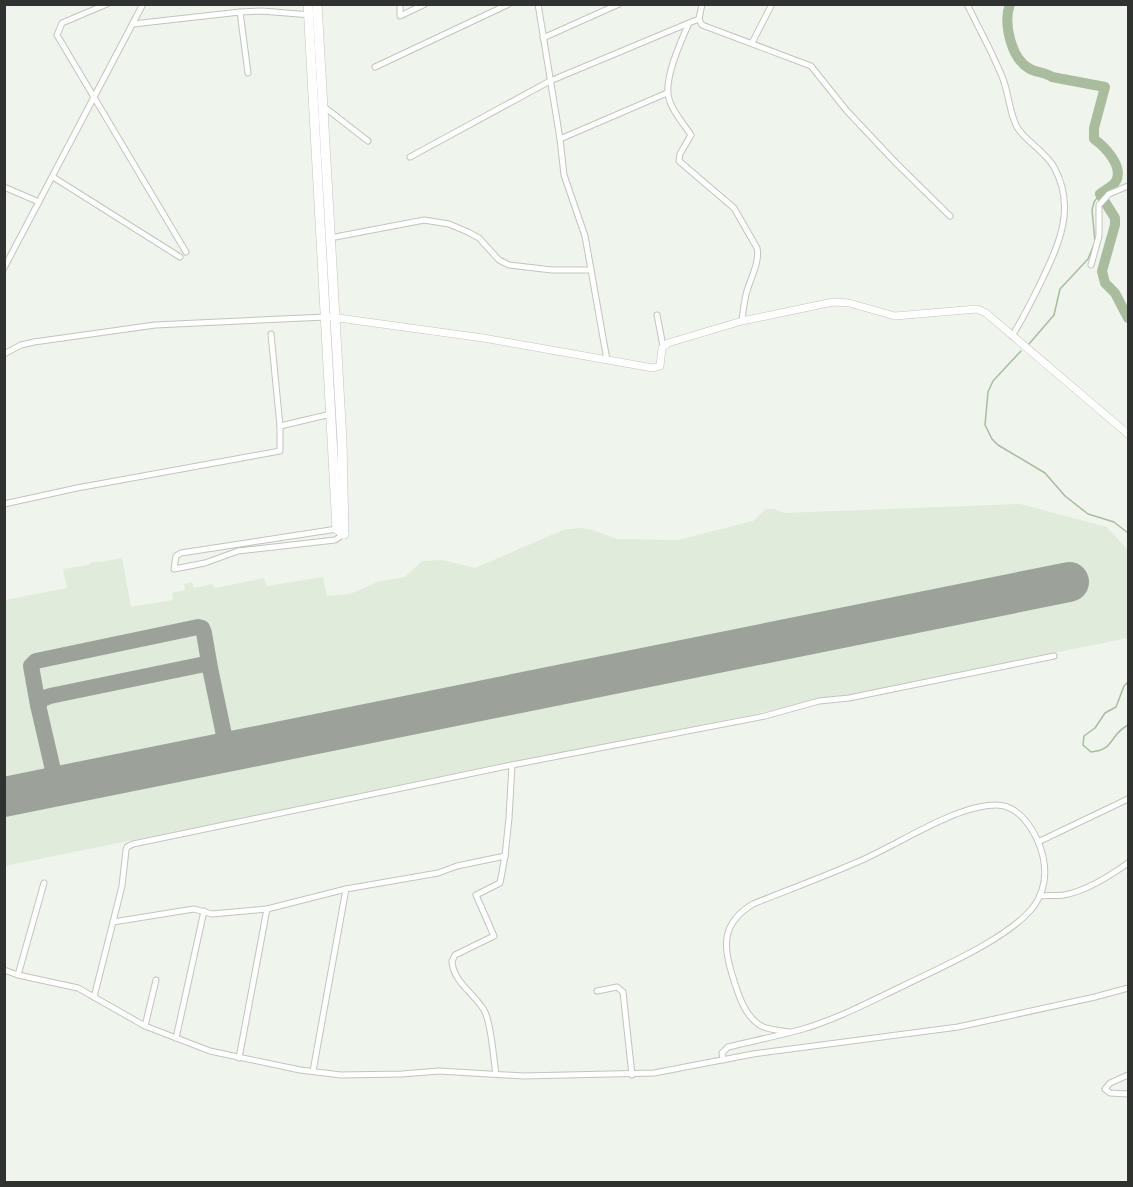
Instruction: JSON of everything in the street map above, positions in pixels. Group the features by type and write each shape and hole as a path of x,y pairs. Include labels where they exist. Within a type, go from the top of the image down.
{"highway":[{"path":"308,4 313,15 317,70 334,370 340,531"},
{"path":"313,15 317,4"},
{"path":"317,70 323,106 326,239"},
{"path":"334,370 332,414 340,531"}],"street":[{"path":"107,4 62,23 57,34 186,252"},
{"path":"4,268 143,4"},
{"path":"400,4 400,16 425,4"},
{"path":"375,67 509,4"},
{"path":"538,4 564,176 585,236 607,360"},
{"path":"543,38 619,4"},
{"path":"702,4 699,19 702,25 811,66 847,111 950,216"},
{"path":"752,43 772,4"},
{"path":"967,4 995,58 1018,128 1047,156 1055,168 1064,204 1064,224 1058,245 1030,306 1012,336"},
{"path":"133,24 240,12 262,11 313,15"},
{"path":"240,12 248,73"},
{"path":"410,157 550,81 699,19"},
{"path":"688,23 677,53 667,93 672,107 692,135 680,154 679,161 734,208 757,248 755,271 744,304 742,321"},
{"path":"560,139 667,93"},
{"path":"323,106 368,141"},
{"path":"52,177 180,257"},
{"path":"1091,265 1099,236 1099,204 1109,194 1128,186"},
{"path":"4,188 39,202"},
{"path":"326,239 424,220 449,224 468,232 479,238 500,260 509,265 552,270 591,270"},
{"path":"663,346 742,321 833,302 849,303 895,316 970,309 986,313 1128,434"},
{"path":"4,354 21,345 34,342 155,325 331,317 483,338 658,368 663,346 657,315"},
{"path":"4,504 77,488 279,451 281,449 280,426 271,334"},
{"path":"280,426 332,414"},
{"path":"340,531 335,540 238,551 205,563 174,569 176,556 182,553 340,531"},
{"path":"94,997 122,886 126,850 130,845 512,765 765,716 819,701 849,698 1054,656"},
{"path":"496,1074 485,1012 466,990 454,971 452,961 455,955 494,936 476,896 479,892 500,883 509,818 512,765"},
{"path":"1038,842 1128,799"},
{"path":"723,1060 722,1053 728,1047 789,1032 805,1028 868,1002 953,961 995,938 1020,919 1033,907 1044,885 1045,868 1038,842 1029,825 1016,811 998,805 979,807 953,816 863,860 753,904 741,912 730,927 725,947 738,995 748,1014 757,1023 763,1027 789,1032"},
{"path":"112,922 194,909 212,915 267,909 346,889 438,873 457,866 504,856"},
{"path":"1040,896 1064,895 1097,882 1128,863"},
{"path":"18,975 44,883"},
{"path":"313,1071 346,889"},
{"path":"239,1058 267,909"},
{"path":"176,1038 204,911"},
{"path":"4,970 70,985 145,1026 239,1058 341,1075 439,1071 523,1076 654,1073 753,1054 958,1027 1128,988"},
{"path":"145,1026 156,980"},
{"path":"597,991 617,987 623,992 632,1075"},
{"path":"1128,1075 1110,1083 1105,1089 1110,1093 1128,1094"}],"shaded area":[{"path":"1020,504 1107,527 1128,550 1128,638 5,866 5,600 67,588 63,569 122,558 131,607 173,600 172,593 185,590 184,584 192,582 194,588 213,584 215,588 264,578 267,586 323,577 327,596 350,594 380,581 405,577 422,561 442,560 475,568 563,530 578,528 589,529 618,539 678,540 753,521 766,509 784,513"}],"waterway":[{"path":"1010,4 1008,12 1010,40 1023,64 1052,77 1105,87 1094,128 1094,139 1112,157 1118,175 1115,183 1100,194 1115,218 1102,271 1105,283 1115,293 1128,318"},
{"path":"1029,344 1054,315 1060,289 1088,259 1095,242 1092,210 1100,194"},
{"path":"1021,351 993,381 988,392 985,425 992,439 998,445 1045,473 1065,496 1088,514 1114,522 1128,533"},
{"path":"1128,682 1124,686 1116,707 1105,713 1095,728 1084,736 1083,745 1091,752 1099,751 1128,725"}],"taxiway":[{"path":"198,627 202,628 204,633 210,668 205,664 50,696 42,699 38,705 31,666 36,661 198,627"},
{"path":"209,755 220,747 224,735 210,668"},
{"path":"38,705 53,770 51,782 40,790"},
{"path":"224,735 233,745 247,748"},
{"path":"53,770 60,779 73,783"}],"runway":[{"path":"4,797 1069,582"}]}
